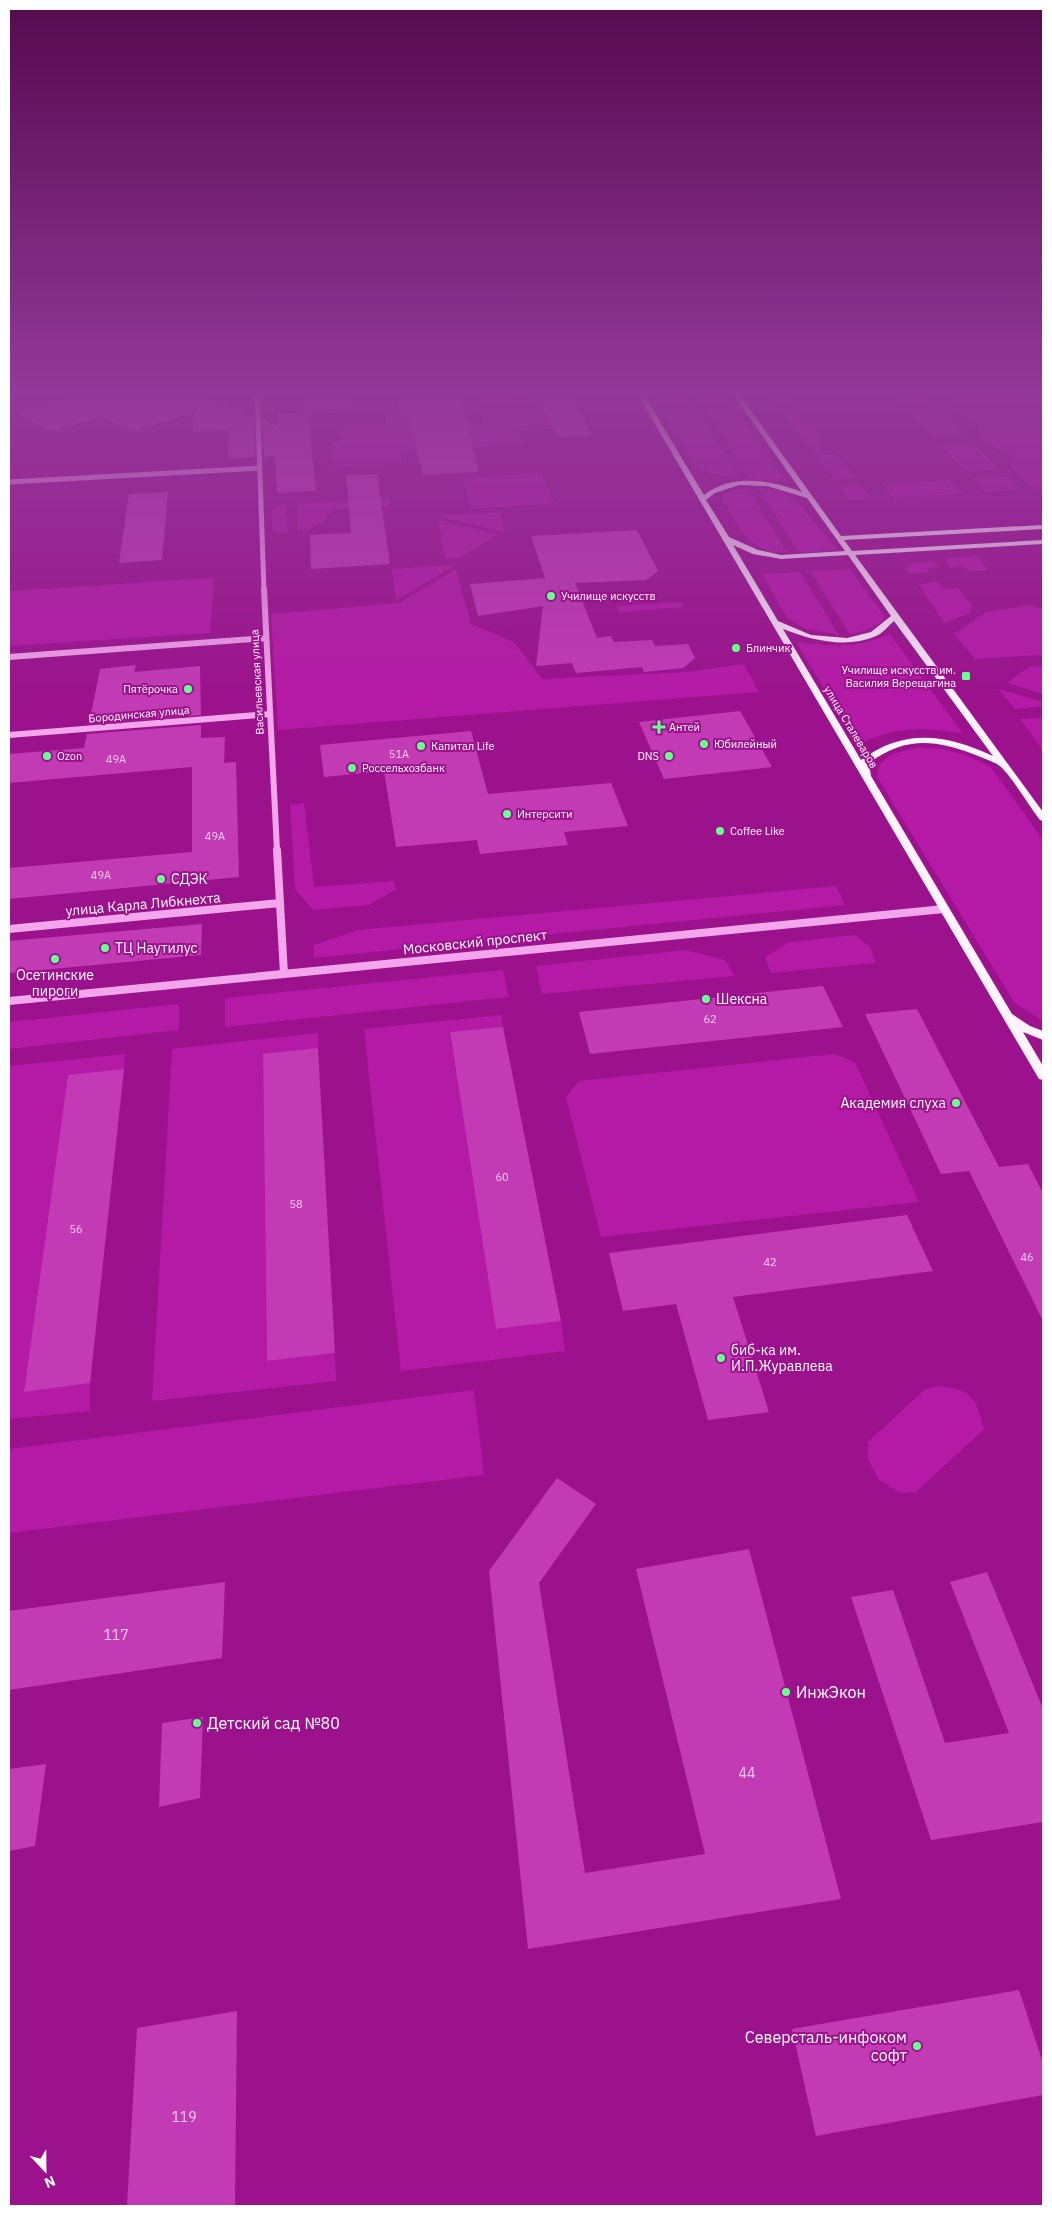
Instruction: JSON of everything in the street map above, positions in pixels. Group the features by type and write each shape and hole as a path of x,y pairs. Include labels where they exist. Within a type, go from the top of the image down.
{"main road":[{"name":"улица Сталеваров","path":"698,493 1043,1076"},
{"path":"702,500 709,493"},
{"path":"800,493 808,496"},
{"path":"806,493 1043,818"},
{"path":"840,538 1043,527"},
{"path":"724,538 768,556 795,557 1043,542"},
{"path":"774,622 810,637 847,640 874,634 895,616"},
{"path":"866,778 864,762 877,750 912,740 948,742 976,751 1004,765"},
{"path":"1006,1014 1026,1029 1043,1036"}],"street":[{"name":"Васильевская улица","path":"260,493 260,537 284,974"},
{"path":"9,657 266,638"},
{"name":"Бородинская улица","path":"9,735 270,714"},
{"name":"улица Карла Либкнехта","path":"9,929 280,903"},
{"name":"Московский проспект","path":"9,1001 944,909"}],"shaded area":[{"path":"466,493 550,493 554,503 471,509"},
{"path":"726,493 750,493 788,553 774,552 754,544 746,537 733,519 721,497"},
{"path":"761,493 784,493 796,501 838,550 799,553"},
{"path":"845,493 868,493 872,498 850,500"},
{"path":"890,493 963,494 894,498"},
{"path":"389,498 390,507 373,504 334,510 326,515 326,520 307,530 298,531 297,504"},
{"path":"285,504 288,532 276,533 272,531 272,510 277,505"},
{"path":"500,512 505,532 435,516"},
{"path":"438,520 498,534 459,558 445,559"},
{"path":"977,556 988,570 968,571 964,566 951,567 945,559"},
{"path":"934,561 940,567 926,568 929,572 909,574 906,568 913,562"},
{"path":"456,565 396,600 392,569"},
{"path":"456,569 471,624 514,642 542,679 686,672 744,664 759,692 278,730 271,614 399,603"},
{"path":"850,569 884,616 884,620 868,629 850,634 810,571"},
{"path":"800,572 839,635 806,629 787,618 762,574"},
{"path":"214,578 210,633 9,646 9,591"},
{"path":"938,582 943,589 958,588 972,606 970,613 945,623 918,584"},
{"path":"682,602 684,607 619,612 617,606"},
{"path":"1028,605 1043,609 1043,655 975,659 954,634 985,613"},
{"path":"890,634 963,734 922,729 897,731 858,744 796,642 844,645 866,642"},
{"path":"1043,666 1043,694 1007,683 1029,667"},
{"path":"998,689 1043,702 1043,706 1015,709"},
{"path":"1043,718 1043,751 1020,719"},
{"path":"917,747 942,749 965,755 990,766 1043,840 1043,1021 1014,1002 877,777 879,765 890,755"},
{"path":"304,803 314,887 394,881 396,889 369,905 313,910 295,889 290,805"},
{"path":"836,886 845,905 313,958 314,945 358,930"},
{"path":"855,935 870,947 876,963 771,973 765,957 790,942"},
{"path":"686,950 725,960 735,976 542,994 536,966"},
{"path":"503,970 509,997 225,1027 225,998"},
{"path":"179,1004 179,1030 9,1049 9,1022"},
{"path":"501,1015 503,1027 450,1033 496,1329 561,1321 565,1351 401,1371 364,1029"},
{"path":"318,1033 318,1049 263,1055 267,1361 335,1353 336,1381 152,1401 172,1049"},
{"path":"125,1054 124,1069 68,1076 24,1392 90,1383 90,1411 9,1419 9,1066"},
{"path":"834,1054 855,1062 919,1202 601,1237 566,1097 579,1081"},
{"path":"938,1386 965,1392 975,1402 984,1429 916,1492 900,1493 879,1480 868,1459 868,1442 925,1389"},
{"path":"474,1390 484,1475 9,1533 9,1449"}],"building":[{"path":"168,493 162,560 119,563 129,494"},
{"path":"348,493 380,493 390,564 311,569 310,535 351,533"},
{"name":"Училище искусств","path":"637,530 658,571 646,580 575,583 597,638 611,636 614,642 652,640 655,646 688,644 695,658 683,668 644,672 642,667 576,673 572,663 536,666 543,606 478,616 470,584 545,578 531,536"},
{"path":"136,665 134,672 200,666 201,715 89,724 100,669"},
{"name":"Юбилейный","path":"740,711 772,767 664,779 639,722"},
{"path":"201,725 201,738 225,737 224,763 236,762 239,877 9,899 9,868 192,852 192,767 9,783 9,754 84,748 87,734"},
{"path":"471,731 488,794 611,783 628,826 564,832 568,845 480,854 477,840 396,847 384,771 324,777 320,745"},
{"name":"ТЦ Наутилус","path":"202,924 201,955 9,973 9,941"},
{"path":"823,986 843,1027 590,1054 579,1012"},
{"path":"917,1009 999,1167 1028,1164 1043,1193 1043,1321 969,1171 941,1174 865,1014"},
{"path":"503,1027 561,1321 496,1329 450,1032"},
{"path":"318,1048 335,1353 267,1361 263,1054"},
{"path":"124,1069 90,1383 24,1392 68,1075"},
{"path":"907,1215 933,1271 733,1297 769,1412 708,1420 676,1304 623,1311 609,1253"},
{"path":"557,1478 596,1504 539,1583 585,1873 705,1854 636,1569 749,1549 841,1899 528,1949 489,1571"},
{"path":"987,1572 1043,1709 1043,1822 931,1840 851,1597 893,1590 945,1743 1009,1733 950,1582"},
{"path":"225,1582 222,1658 9,1690 9,1611"},
{"path":"203,1717 200,1798 159,1807 162,1723"},
{"path":"46,1764 35,1846 9,1851 9,1769"},
{"name":"Северсталь-инфоком софт","path":"1019,1990 1043,2063 1043,2095 816,2136 792,2029"},
{"path":"237,2011 235,2206 127,2206 137,2028"}],"place":[{"name":"Училище искусств","path":"551,596"},
{"name":"Блинчик","path":"736,648"},
{"name":"Училище искусств им. Василия Верещагина","path":"966,676"},
{"name":"Пятёрочка","path":"188,689"},
{"name":"Антей","path":"659,727"},
{"name":"Юбилейный","path":"704,744"},
{"name":"Капитал Life","path":"421,746"},
{"name":"Ozon","path":"47,756"},
{"name":"DNS","path":"669,756"},
{"name":"Россельхозбанк","path":"352,768"},
{"name":"Интерсити","path":"507,814"},
{"name":"Coffee Like","path":"720,831"},
{"name":"СДЭК","path":"161,879"},
{"name":"ТЦ Наутилус","path":"105,948"},
{"name":"Осетинские пироги","path":"55,959"},
{"name":"Шексна","path":"706,999"},
{"name":"Академия слуха","path":"956,1103"},
{"name":"биб-ка им. И.П.Журавлева","path":"721,1358"},
{"name":"ИнжЭкон","path":"786,1692"},
{"name":"Детский сад №80","path":"197,1723"},
{"name":"Северсталь-инфоком софт","path":"917,2046"}]}
